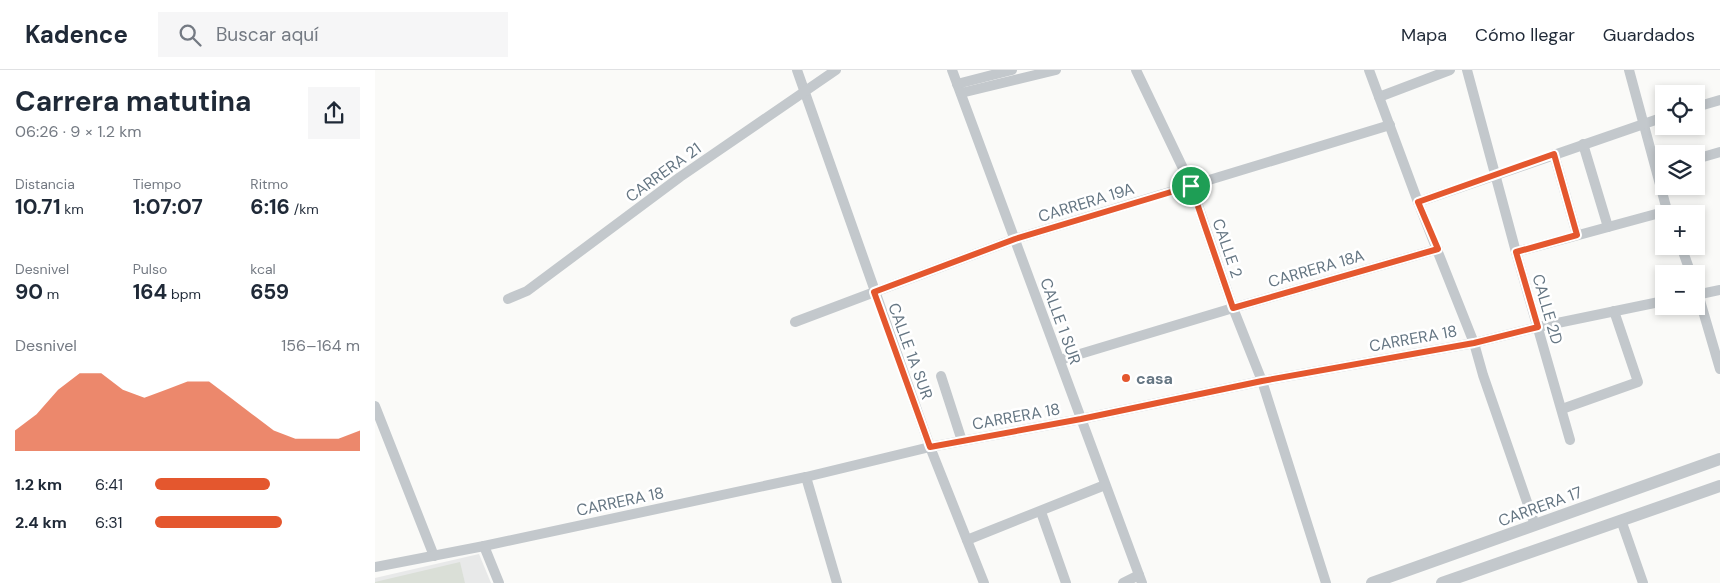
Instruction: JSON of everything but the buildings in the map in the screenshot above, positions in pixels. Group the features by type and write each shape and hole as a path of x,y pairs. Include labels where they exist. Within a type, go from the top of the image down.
{"street":[{"name":"CALLE 1A SUR","path":"797,70 930,447 984,583"},
{"name":"CARRERA 21","path":"508,299 527,291 680,177 836,70"},
{"name":"CALLE 1 SUR","path":"952,70 1141,579"},
{"path":"959,89 1012,70"},
{"path":"959,89 1056,70"},
{"name":"CALLE 2","path":"1136,70 1191,186 1233,308 1262,381 1326,583"},
{"path":"1369,70 1418,202 1474,343 1483,375 1535,525"},
{"path":"1379,97 1450,70"},
{"name":"CALLE 2D","path":"1467,70 1516,252 1570,440"},
{"path":"1629,70 1655,153"},
{"path":"1705,104 1720,100"},
{"path":"1418,202 1655,120"},
{"name":"CARRERA 19A","path":"795,322 1015,239 1390,124"},
{"path":"1583,144 1608,227"},
{"path":"1705,156 1720,152"},
{"path":"1554,154 1577,235"},
{"path":"1516,252 1655,215"},
{"name":"CARRERA 18A","path":"1060,360 1438,249"},
{"path":"1705,291 1720,290"},
{"name":"CARRERA 18","path":"375,567 484,546 806,477 930,447 1081,419 1262,381 1474,343 1538,327 1655,303"},
{"path":"1562,409 1638,382 1614,311"},
{"path":"1704,315 1720,369"},
{"path":"941,376 962,441"},
{"path":"375,406 434,556"},
{"name":"CARRERA 17","path":"1372,583 1720,459"},
{"path":"806,477 837,583"},
{"path":"967,540 1105,485"},
{"path":"1442,583 1462,580 1621,520 1720,486"},
{"path":"1041,512 1066,583"},
{"path":"1621,520 1643,583"},
{"path":"484,546 499,583"},
{"path":"1123,583 1141,579"}],"shaded area":[{"path":"479,554 491,583 375,583 375,578"},
{"path":"460,562 465,583 375,583 375,582"}],"place":[{"name":"casa","path":"1126,378"}],"route":[{"path":"1554,154 1577,235 1516,252 1538,327 1474,343 1262,381 1081,419 930,447 874,292 1015,239 1191,186 1233,308 1438,249 1418,202 1554,154"}]}
